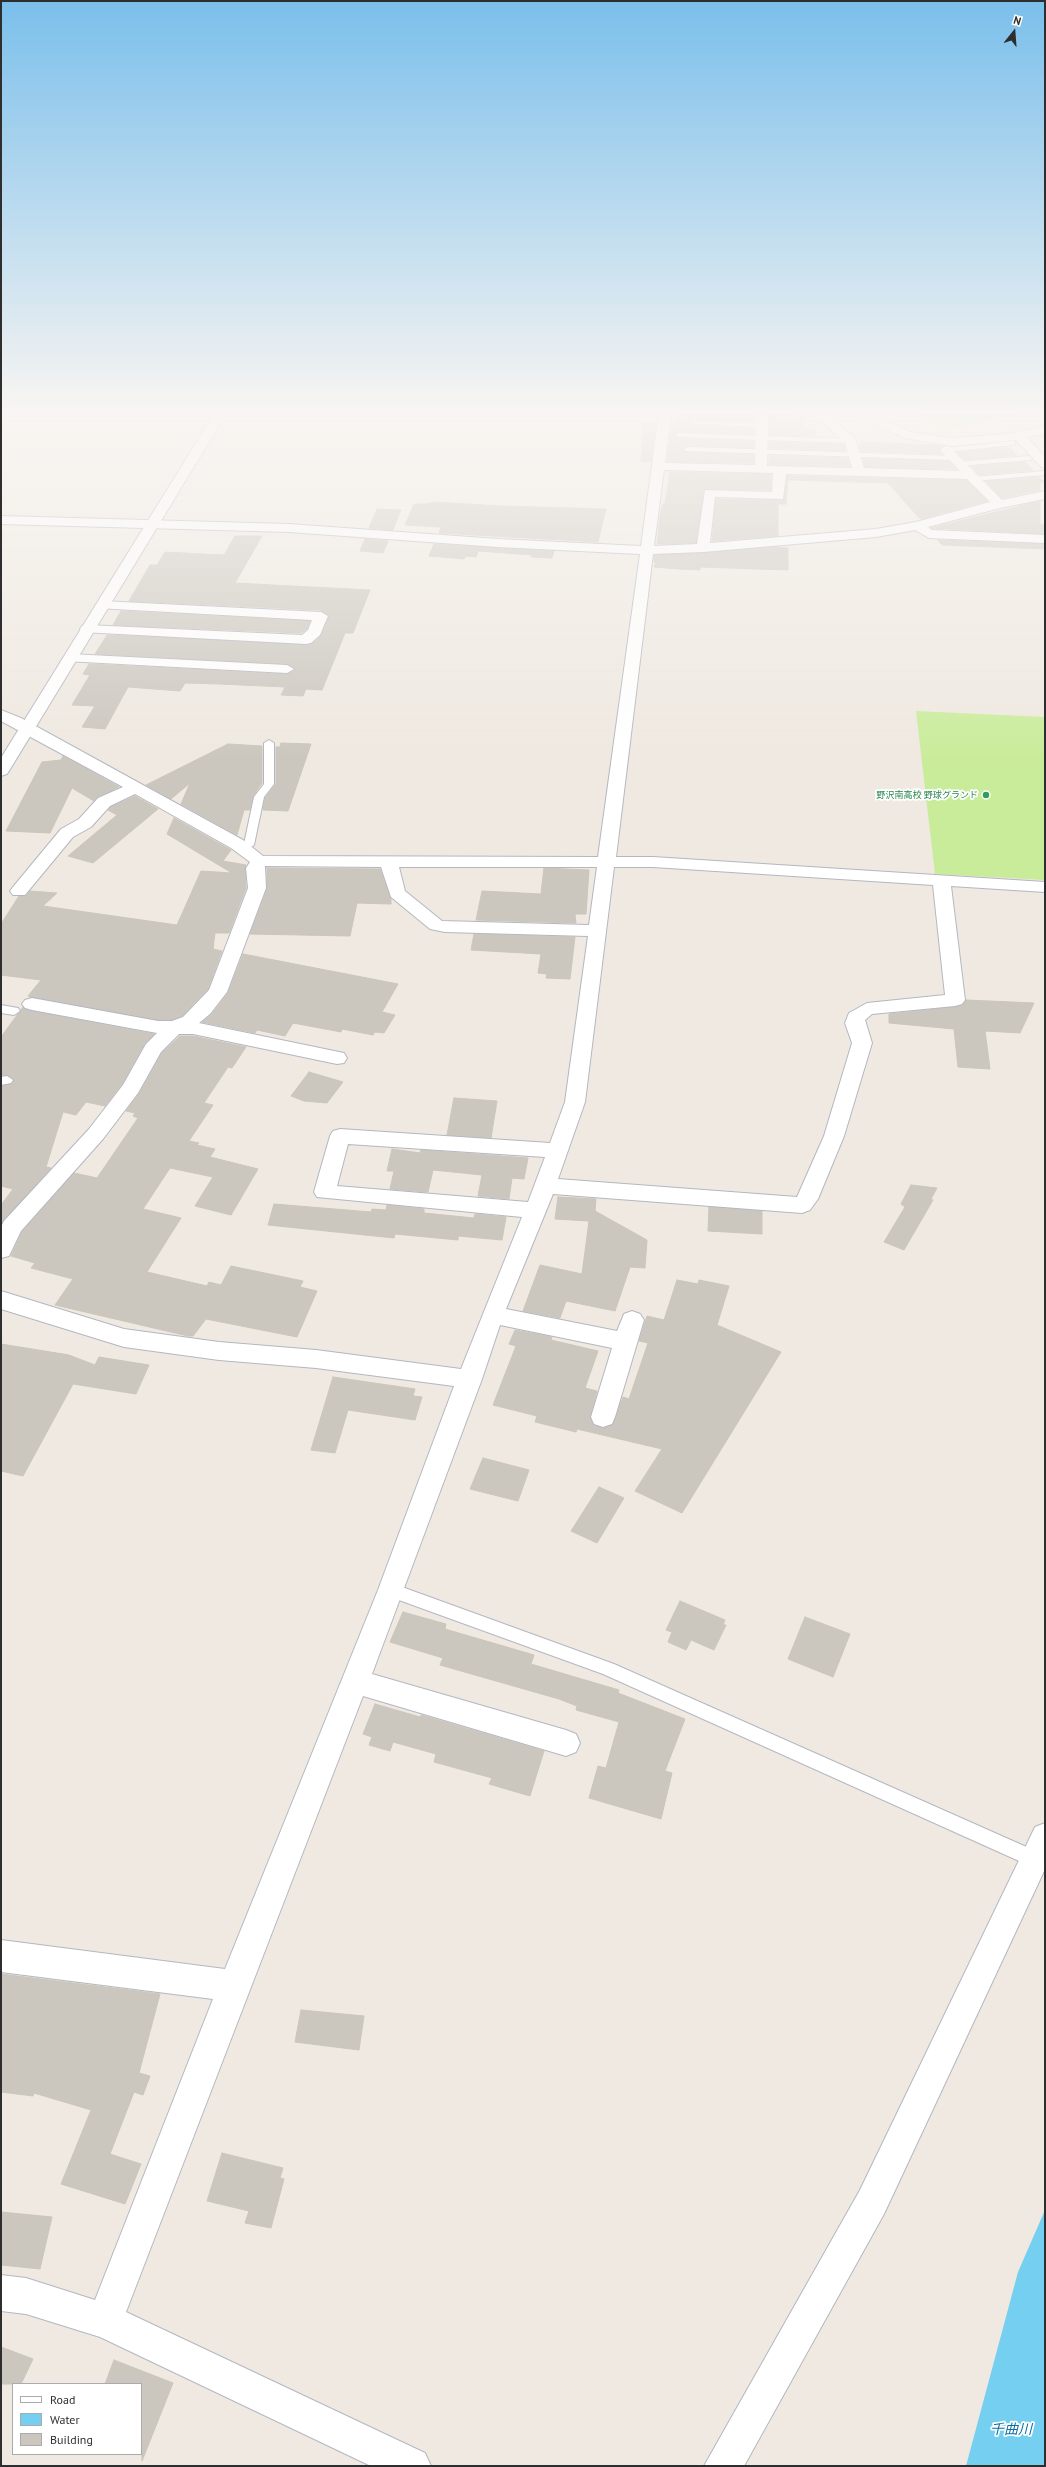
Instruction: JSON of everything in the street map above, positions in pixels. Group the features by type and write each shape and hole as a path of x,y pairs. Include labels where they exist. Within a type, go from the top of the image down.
{"street":[{"path":"1,771 149,529"},
{"path":"305,529 498,543 646,550 703,548 782,540 876,534 901,529"},
{"path":"105,2321 234,1986 391,1590 470,1379 492,1315 536,1210 575,1102 649,529"},
{"path":"703,548 705,529"},
{"path":"922,529 929,534 1045,539"},
{"path":"87,629 306,640 316,632 321,616 102,605"},
{"path":"70,658 287,669"},
{"path":"1,715 244,849 259,861 390,863 607,861 1045,887"},
{"path":"19,891 67,834 85,823 104,802 135,788"},
{"path":"1,1250 12,1227 96,1134 131,1088 153,1048 175,1027 190,1020 203,1010 218,992 239,940 256,888 255,868 259,861"},
{"path":"390,863 390,869 397,892 436,925 445,927 596,930"},
{"path":"545,1186 802,1205 807,1200 834,1136 862,1043 855,1023 856,1017 867,1009 955,1000 941,880"},
{"path":"32,1004 158,1027 193,1028 337,1058"},
{"path":"536,1210 325,1192 340,1136 557,1151"},
{"path":"1,1300 124,1338 219,1351 316,1359 470,1379"},
{"path":"492,1315 628,1331 603,1417"},
{"path":"354,1681 566,1743"},
{"path":"723,2466 872,2202 1039,1848"},
{"path":"1,1956 234,1986"},
{"path":"1,2293 26,2296 105,2321 412,2466"}],"lane":[{"path":"244,849 250,840 259,797 268,784 269,743"},
{"path":"1,1009 14,1011"},
{"path":"391,1590 608,1669 1039,1848"}],"green space":[{"name":"野沢南高校 野球グランド","path":"916,711 1045,717 1045,880 935,874"}],"water":[{"name":"千曲川","path":"1045,2210 1045,2466 966,2466 1018,2272"}],"building":[{"path":"440,529 601,529 598,542 439,533"},
{"path":"659,529 698,529 696,543 657,544"},
{"path":"713,529 778,529 778,536 712,541"},
{"path":"952,529 1045,529 1045,534"},
{"path":"235,536 262,536 235,583 370,590 353,633 345,633 322,690 306,689 303,696 281,695 285,687 185,683 180,691 128,687 105,729 82,727 95,706 72,705 90,675 83,674 89,664 287,674 295,670 287,664 95,654 107,635 312,644 321,636 329,617 321,610 129,601 150,565 157,565 165,552 224,555"},
{"path":"365,539 388,541 383,553 360,551"},
{"path":"938,540 1045,544 1045,549 942,545"},
{"path":"434,544 554,551 552,558 478,551 476,557 465,556 464,559 429,556"},
{"path":"778,547 788,548 788,570 700,567 700,570 654,567 656,562 654,562 654,555"},
{"path":"121,611 310,621 307,629 301,633 113,625"},
{"path":"281,743 311,744 288,811 263,810 265,798 276,784 276,747 280,747"},
{"path":"228,744 262,746 262,783 253,796 250,810 244,810 237,835 181,804 190,783 171,799 146,785"},
{"path":"63,756 119,787 97,797 94,801 72,788 50,833 6,831 42,762 61,760"},
{"path":"135,796 158,809 93,863 68,856 117,815 108,810 111,807"},
{"path":"174,818 231,850 223,861 246,865 246,888 229,933 215,933 213,949 222,951 208,989 182,1016 172,1020 158,1020 30,997 28,996 41,980 1,975 1,924 19,896 26,896 30,891 57,893 43,906 177,925 201,871 232,873 167,834"},
{"path":"267,868 380,869 391,899 391,904 357,903 350,936 250,934 267,889"},
{"path":"544,868 589,870 586,914 575,914 576,923 476,920 482,891 541,894"},
{"path":"474,934 575,937 570,979 546,978 547,974 538,973 541,954 471,950"},
{"path":"243,954 398,984 382,1012 395,1015 384,1033 375,1032 373,1035 342,1029 341,1032 293,1023 285,1036 257,1030 255,1033 202,1022 211,1015 228,993"},
{"path":"966,1000 1034,1003 1020,1033 985,1031 990,1069 958,1067 954,1029 889,1023 889,1014 955,1007 962,1005"},
{"path":"23,1007 32,1011 154,1034 145,1043 122,1084 105,1106 86,1102 76,1115 63,1112 46,1167 51,1168 1,1224 1,1205 13,1189 1,1186 1,1086 11,1084 14,1080 8,1075 1,1075 1,1037"},
{"path":"180,1036 193,1036 246,1047 232,1068 228,1067 204,1103 213,1105 189,1141 199,1143 197,1145 215,1149 210,1157 258,1169 231,1215 195,1206 213,1177 170,1168 143,1209 181,1218 147,1272 207,1286 209,1282 221,1285 231,1266 303,1281 300,1287 317,1291 297,1337 206,1319 193,1336 188,1336 55,1305 73,1279 31,1268 35,1263 11,1256 22,1232 74,1173 97,1178 138,1118 133,1116 135,1113 126,1111 139,1094 162,1053"},
{"path":"309,1072 343,1082 327,1103 304,1101 291,1096"},
{"path":"454,1098 497,1101 491,1138 447,1135"},
{"path":"392,1149 420,1153 421,1150 528,1158 524,1179 512,1178 509,1199 478,1196 482,1175 433,1170 428,1192 390,1189 394,1171 387,1171"},
{"path":"911,1185 937,1188 931,1199 933,1200 904,1250 884,1242 905,1207 901,1204"},
{"path":"558,1197 596,1199 595,1211 647,1240 645,1268 630,1267 615,1311 566,1301 560,1318 523,1311 540,1265 582,1274 589,1221 555,1219"},
{"path":"274,1204 371,1212 372,1209 386,1210 387,1205 424,1209 424,1213 474,1218 475,1214 506,1217 502,1240 458,1236 458,1240 395,1234 394,1238 268,1225"},
{"path":"709,1207 762,1211 762,1234 708,1231"},
{"path":"677,1280 698,1284 699,1280 729,1286 717,1325 781,1352 682,1513 635,1491 662,1449 577,1429 576,1432 535,1422 537,1416 493,1405 516,1346 509,1344 515,1330 552,1337 551,1340 598,1351 585,1388 597,1391 590,1418 594,1425 603,1428 612,1425 623,1397 629,1399 648,1343 639,1341 647,1316 664,1320"},
{"path":"1,1344 69,1355 95,1365 99,1357 149,1365 136,1394 73,1384 23,1476 1,1471"},
{"path":"333,1377 415,1389 413,1396 422,1397 415,1420 348,1410 335,1453 311,1450"},
{"path":"483,1458 529,1470 518,1501 470,1489"},
{"path":"599,1487 624,1498 597,1543 571,1531"},
{"path":"680,1601 725,1620 723,1625 726,1625 714,1650 691,1640 686,1650 668,1642 672,1632 666,1630"},
{"path":"403,1612 446,1624 445,1629 534,1655 531,1664 619,1690 618,1693 685,1719 665,1771 672,1773 661,1819 589,1798 598,1766 606,1768 619,1722 576,1710 577,1706 559,1699 440,1665 443,1658 390,1642"},
{"path":"805,1617 850,1634 833,1677 788,1659"},
{"path":"375,1704 420,1717 421,1715 544,1751 530,1796 489,1784 492,1778 434,1762 436,1754 393,1742 390,1751 369,1745 372,1737 363,1734"},
{"path":"1,1974 160,1994 139,2073 150,2076 143,2095 134,2092 110,2154 141,2164 125,2204 61,2184 91,2110 34,2093 33,2096 1,2092"},
{"path":"301,2010 364,2016 359,2050 295,2042"},
{"path":"222,2153 283,2168 280,2178 284,2179 271,2228 245,2223 249,2211 207,2201"},
{"path":"1,2212 52,2217 40,2269 1,2265"},
{"path":"1,2347 33,2359 21,2383 1,2384"},
{"path":"114,2360 173,2383 142,2461 142,2383 105,2383"}],"place":[{"name":"野沢南高校 野球グランド","path":"986,795"}]}
